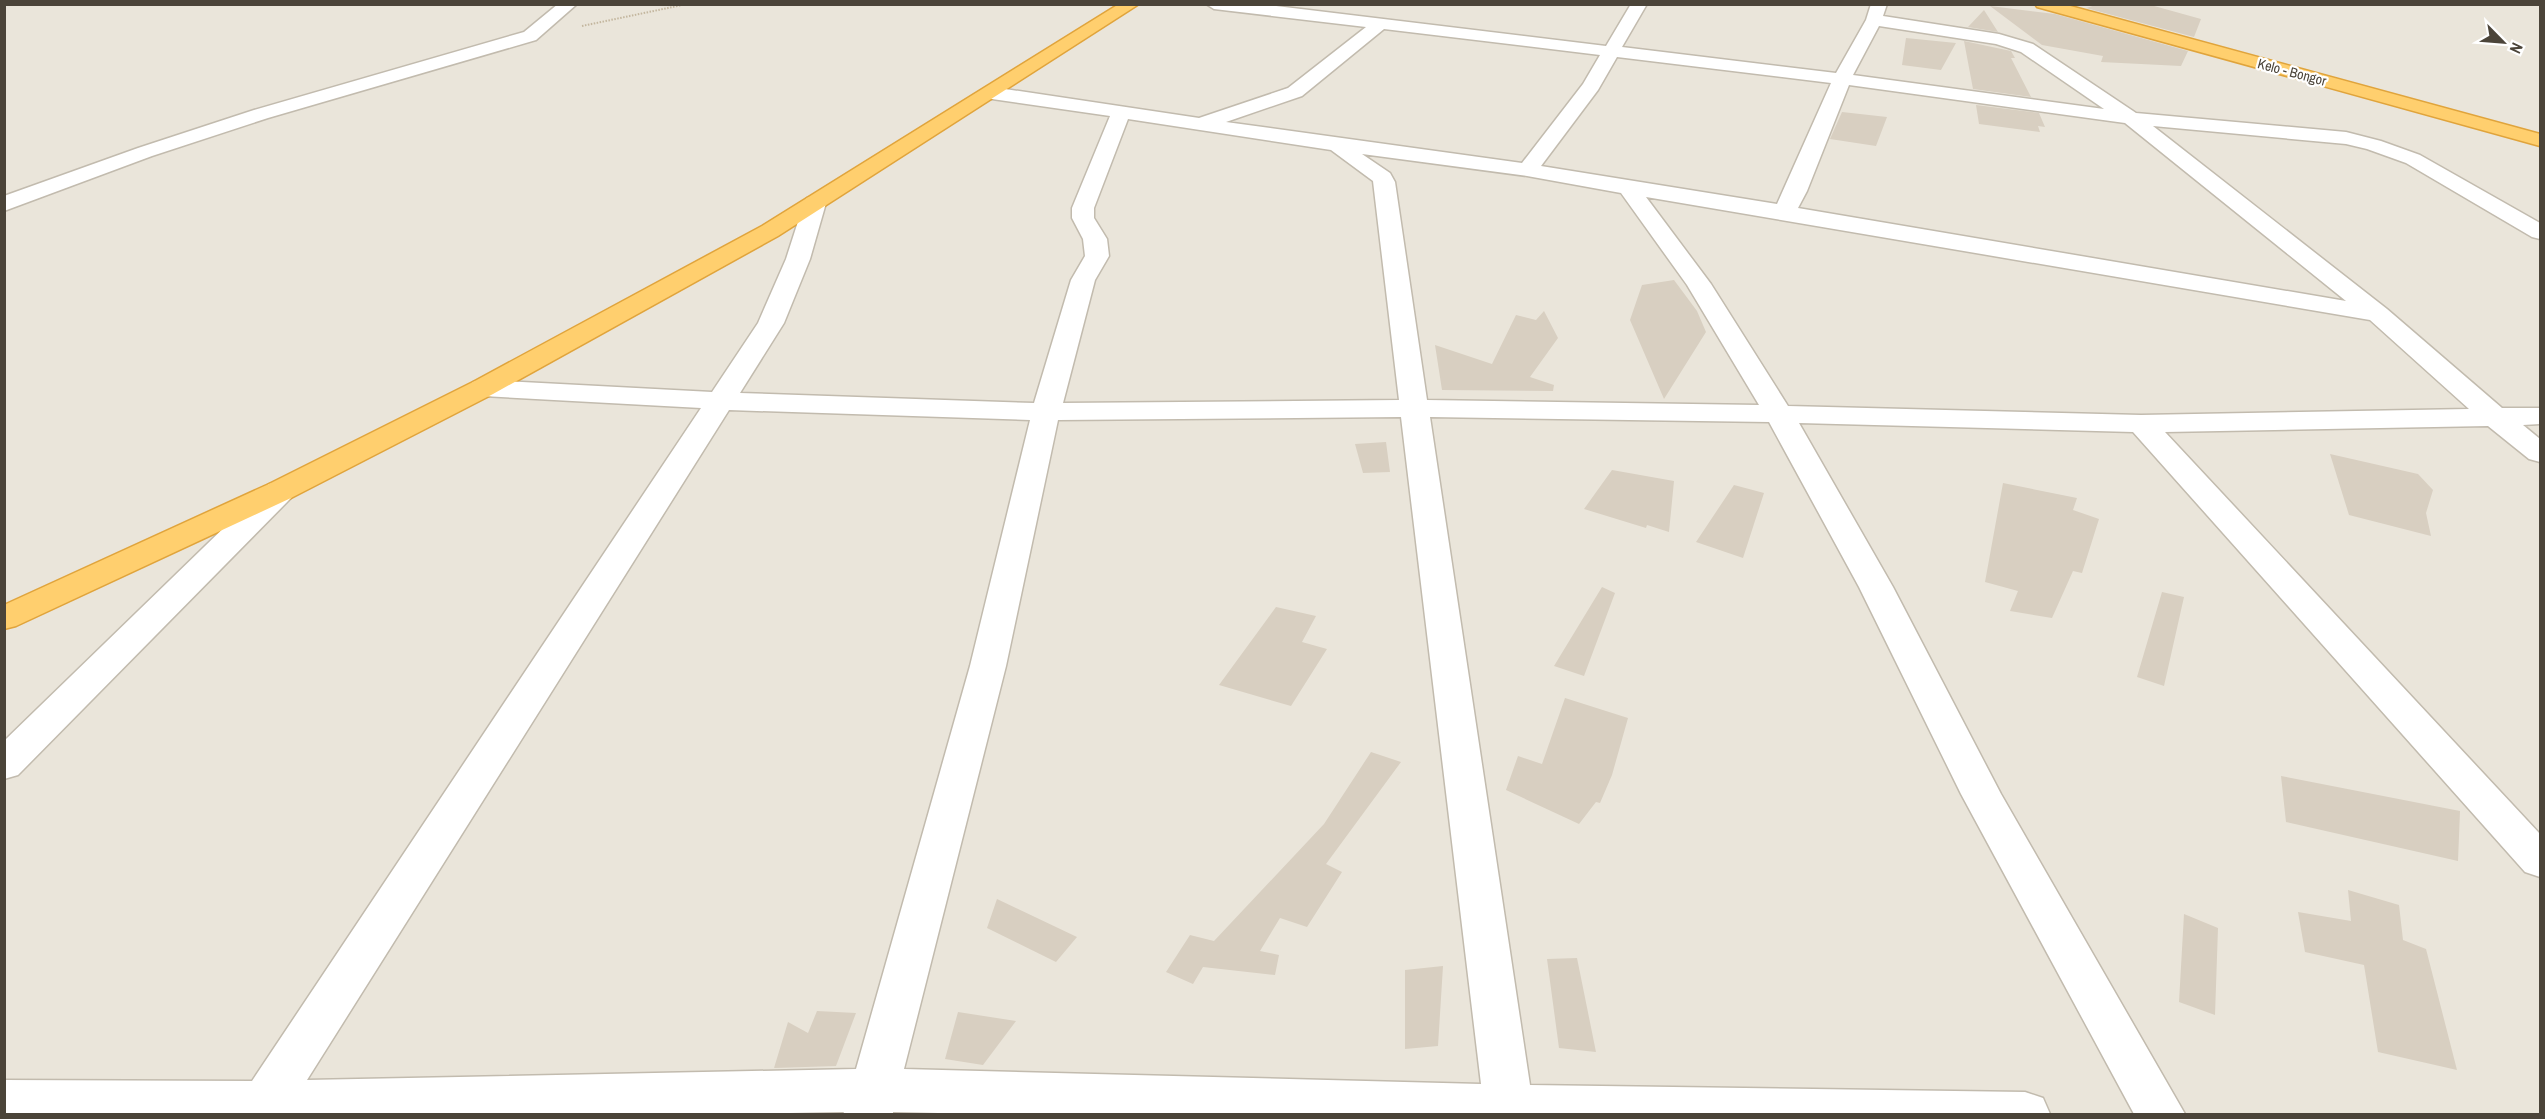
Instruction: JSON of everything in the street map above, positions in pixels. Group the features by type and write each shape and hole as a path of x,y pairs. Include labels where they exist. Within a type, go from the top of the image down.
{"highway":[{"path":"4,618 280,491 483,388 770,231 1131,4"},
{"name":"Kelo - Bongor","path":"2043,4 2541,140"}],"street":[{"path":"4,204 145,152 261,114 530,36 569,4"},
{"path":"1214,4 1610,51 2131,118 2314,134 2374,144 2413,159 2541,232"},
{"path":"1527,170 1578,104 1639,4"},
{"path":"1784,212 1796,191 1842,80 1877,12 2016,43 2027,48 2131,118 2378,314 2495,417 2541,453"},
{"path":"1200,124 1295,92 1380,24"},
{"path":"992,93 1527,170 2378,314"},
{"path":"871,1102 988,666 1046,412 1083,280 1097,256 1095,239 1083,218 1083,208 1121,112"},
{"path":"1334,144 1376,173 1384,182 1509,1111"},
{"path":"1629,189 1699,284 1779,414 1876,587 1981,794 2160,1114"},
{"path":"261,1109 771,323 798,259 815,203"},
{"path":"483,388 722,401 1046,412 1413,408 1779,414 2141,424 2541,416"},
{"path":"2495,417 2541,428"},
{"path":"2141,424 2541,861"},
{"path":"4,765 280,491"},
{"path":"4,1102 261,1109 871,1102 1509,1111 2025,1114"}],"path":[{"path":"530,36 687,4"}],"shaded area":[{"path":"5,5 2540,5 2540,1114 5,1114"}],"building":[{"path":"2099,4 2147,4 2201,19 2194,37 2086,8"},
{"path":"1990,6 2055,14 2188,51 2181,66 2101,62 2103,56 2042,45"},
{"path":"1984,10 1998,32 1968,27"},
{"path":"1906,38 1956,43 1941,70 1902,65"},
{"path":"1964,41 2011,51 2015,58 2011,58 2031,97 1973,89"},
{"path":"1976,105 2039,113 2045,127 2038,126 2040,132 1979,124"},
{"path":"1842,112 1887,117 1876,146 1830,139"},
{"path":"1674,280 1697,311 1706,332 1664,399 1630,320 1642,285"},
{"path":"1544,311 1558,338 1530,377 1554,385 1553,391 1442,390 1435,345 1492,364 1516,315 1536,320"},
{"path":"1386,442 1390,472 1363,473 1355,444"},
{"path":"2330,454 2418,474 2433,490 2426,513 2431,536 2349,515"},
{"path":"1612,470 1674,481 1669,532 1647,525 1646,528 1584,509"},
{"path":"2003,483 2077,498 2073,510 2099,519 2082,573 2073,571 2052,618 2010,611 2018,591 1985,582"},
{"path":"1734,485 1764,493 1743,558 1696,542"},
{"path":"1602,587 1615,593 1584,676 1554,666"},
{"path":"2162,592 2184,597 2164,686 2137,677"},
{"path":"1276,607 1316,616 1302,642 1327,649 1291,706 1219,685"},
{"path":"1565,698 1628,718 1612,775 1600,803 1596,802 1579,824 1506,790 1518,756 1542,764"},
{"path":"1371,752 1401,762 1326,864 1342,872 1307,927 1280,918 1260,951 1279,955 1275,975 1203,967 1193,984 1166,972 1190,935 1214,941 1324,824"},
{"path":"2281,776 2460,811 2458,861 2286,822"},
{"path":"2348,890 2399,905 2403,940 2426,949 2457,1070 2378,1052 2364,965 2305,952 2298,912 2351,921"},
{"path":"997,899 1077,937 1056,962 987,928"},
{"path":"2184,914 2218,928 2215,1015 2179,1002"},
{"path":"1577,958 1596,1052 1559,1048 1547,959"},
{"path":"1443,966 1438,1046 1405,1049 1405,970"},
{"path":"817,1011 856,1013 836,1066 774,1068 788,1022 808,1033"},
{"path":"958,1012 1016,1021 983,1065 945,1059"}]}
